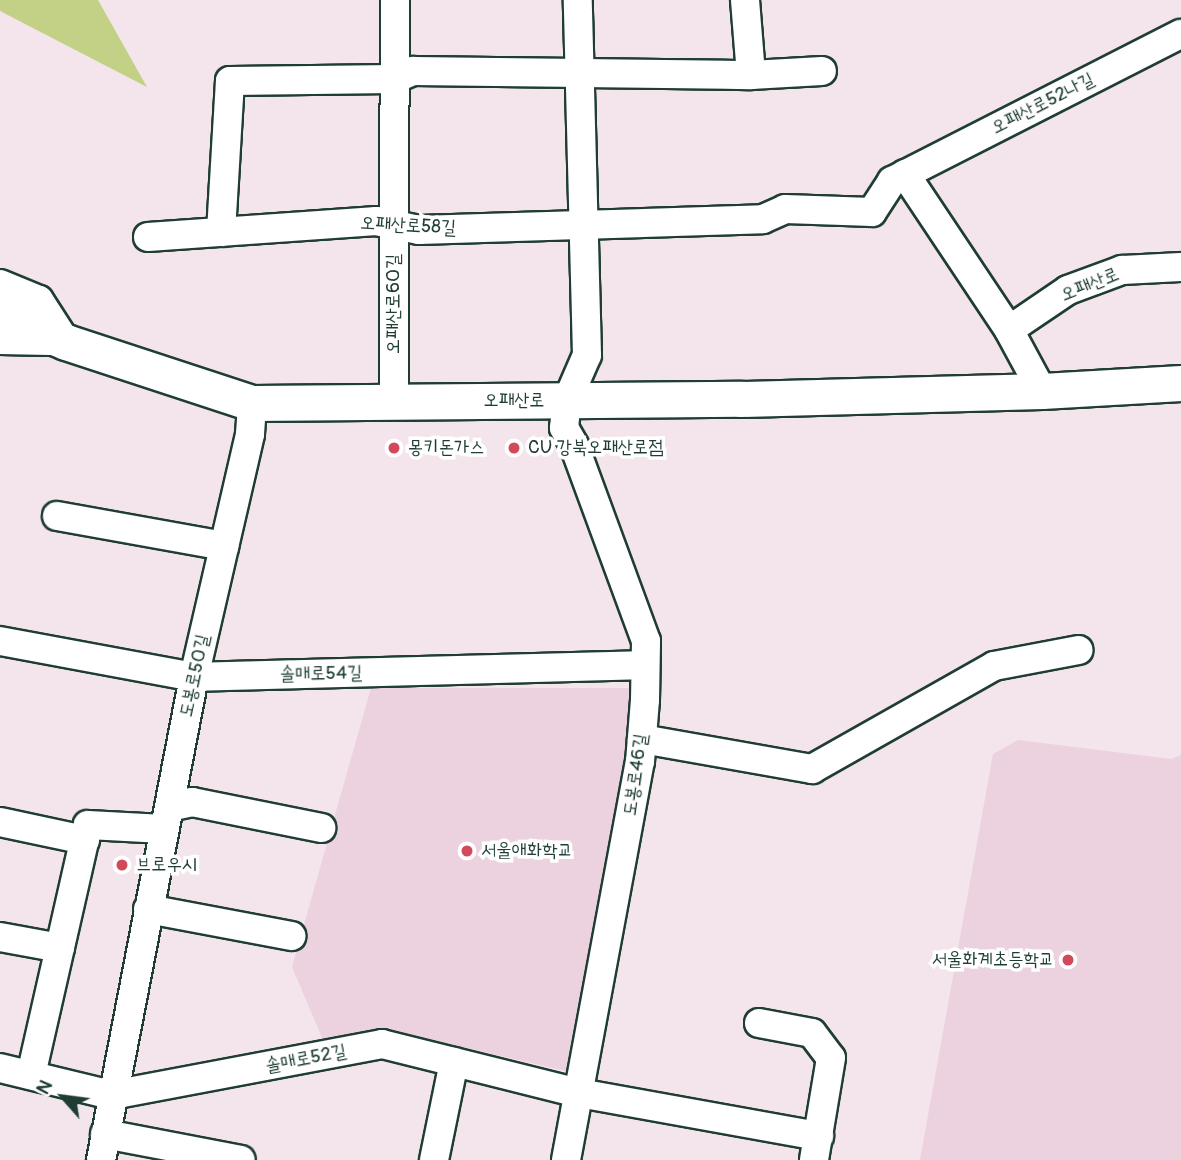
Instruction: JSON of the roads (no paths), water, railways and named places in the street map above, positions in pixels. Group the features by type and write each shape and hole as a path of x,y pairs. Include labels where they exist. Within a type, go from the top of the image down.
{"street":[{"name":"오패산로60길","path":"394,402 395,0"},
{"path":"568,401 587,355 578,0"},
{"path":"744,0 751,75"},
{"name":"오패산로52나길","path":"905,174 1181,34"},
{"path":"220,232 230,81 394,79 413,71 751,75 822,71"},
{"path":"905,174 1009,330 1042,391"},
{"name":"오패산로58길","path":"148,237 376,221 419,230 763,219 785,209 872,212 892,181 905,174"},
{"name":"오패산로","path":"1009,330 1068,290 1122,270 1181,267"},
{"path":"0,284 39,300 66,342"},
{"name":"오패산로","path":"0,316 66,342 252,403 568,401 1042,391 1181,383"},
{"path":"0,340 66,342"},
{"name":"도봉로46길","path":"566,1160 642,739 646,641 574,446 564,428 568,401"},
{"name":"도봉로50길","path":"241,1160 103,1147 194,677 250,434 252,403"},
{"path":"57,516 224,546"},
{"name":"솔매로54길","path":"0,641 194,677 645,665"},
{"path":"642,739 812,769 994,666 1079,650"},
{"path":"31,1075 88,825 166,818 192,802 321,828"},
{"path":"0,822 85,840"},
{"path":"148,909 291,936"},
{"path":"0,937 60,948"},
{"path":"759,1023 812,1033 831,1058 816,1148"},
{"name":"솔매로52길","path":"0,1068 112,1095 383,1044 816,1148"},
{"path":"434,1160 454,1062"}],"place":[{"name":"몽키돈가스","path":"394,448"},
{"name":"CU 강북오패산로점","path":"514,448"},
{"name":"서울애화학교","path":"467,851"},
{"name":"브로우시","path":"122,865"},
{"name":"서울화계초등학교","path":"1068,960"}]}
